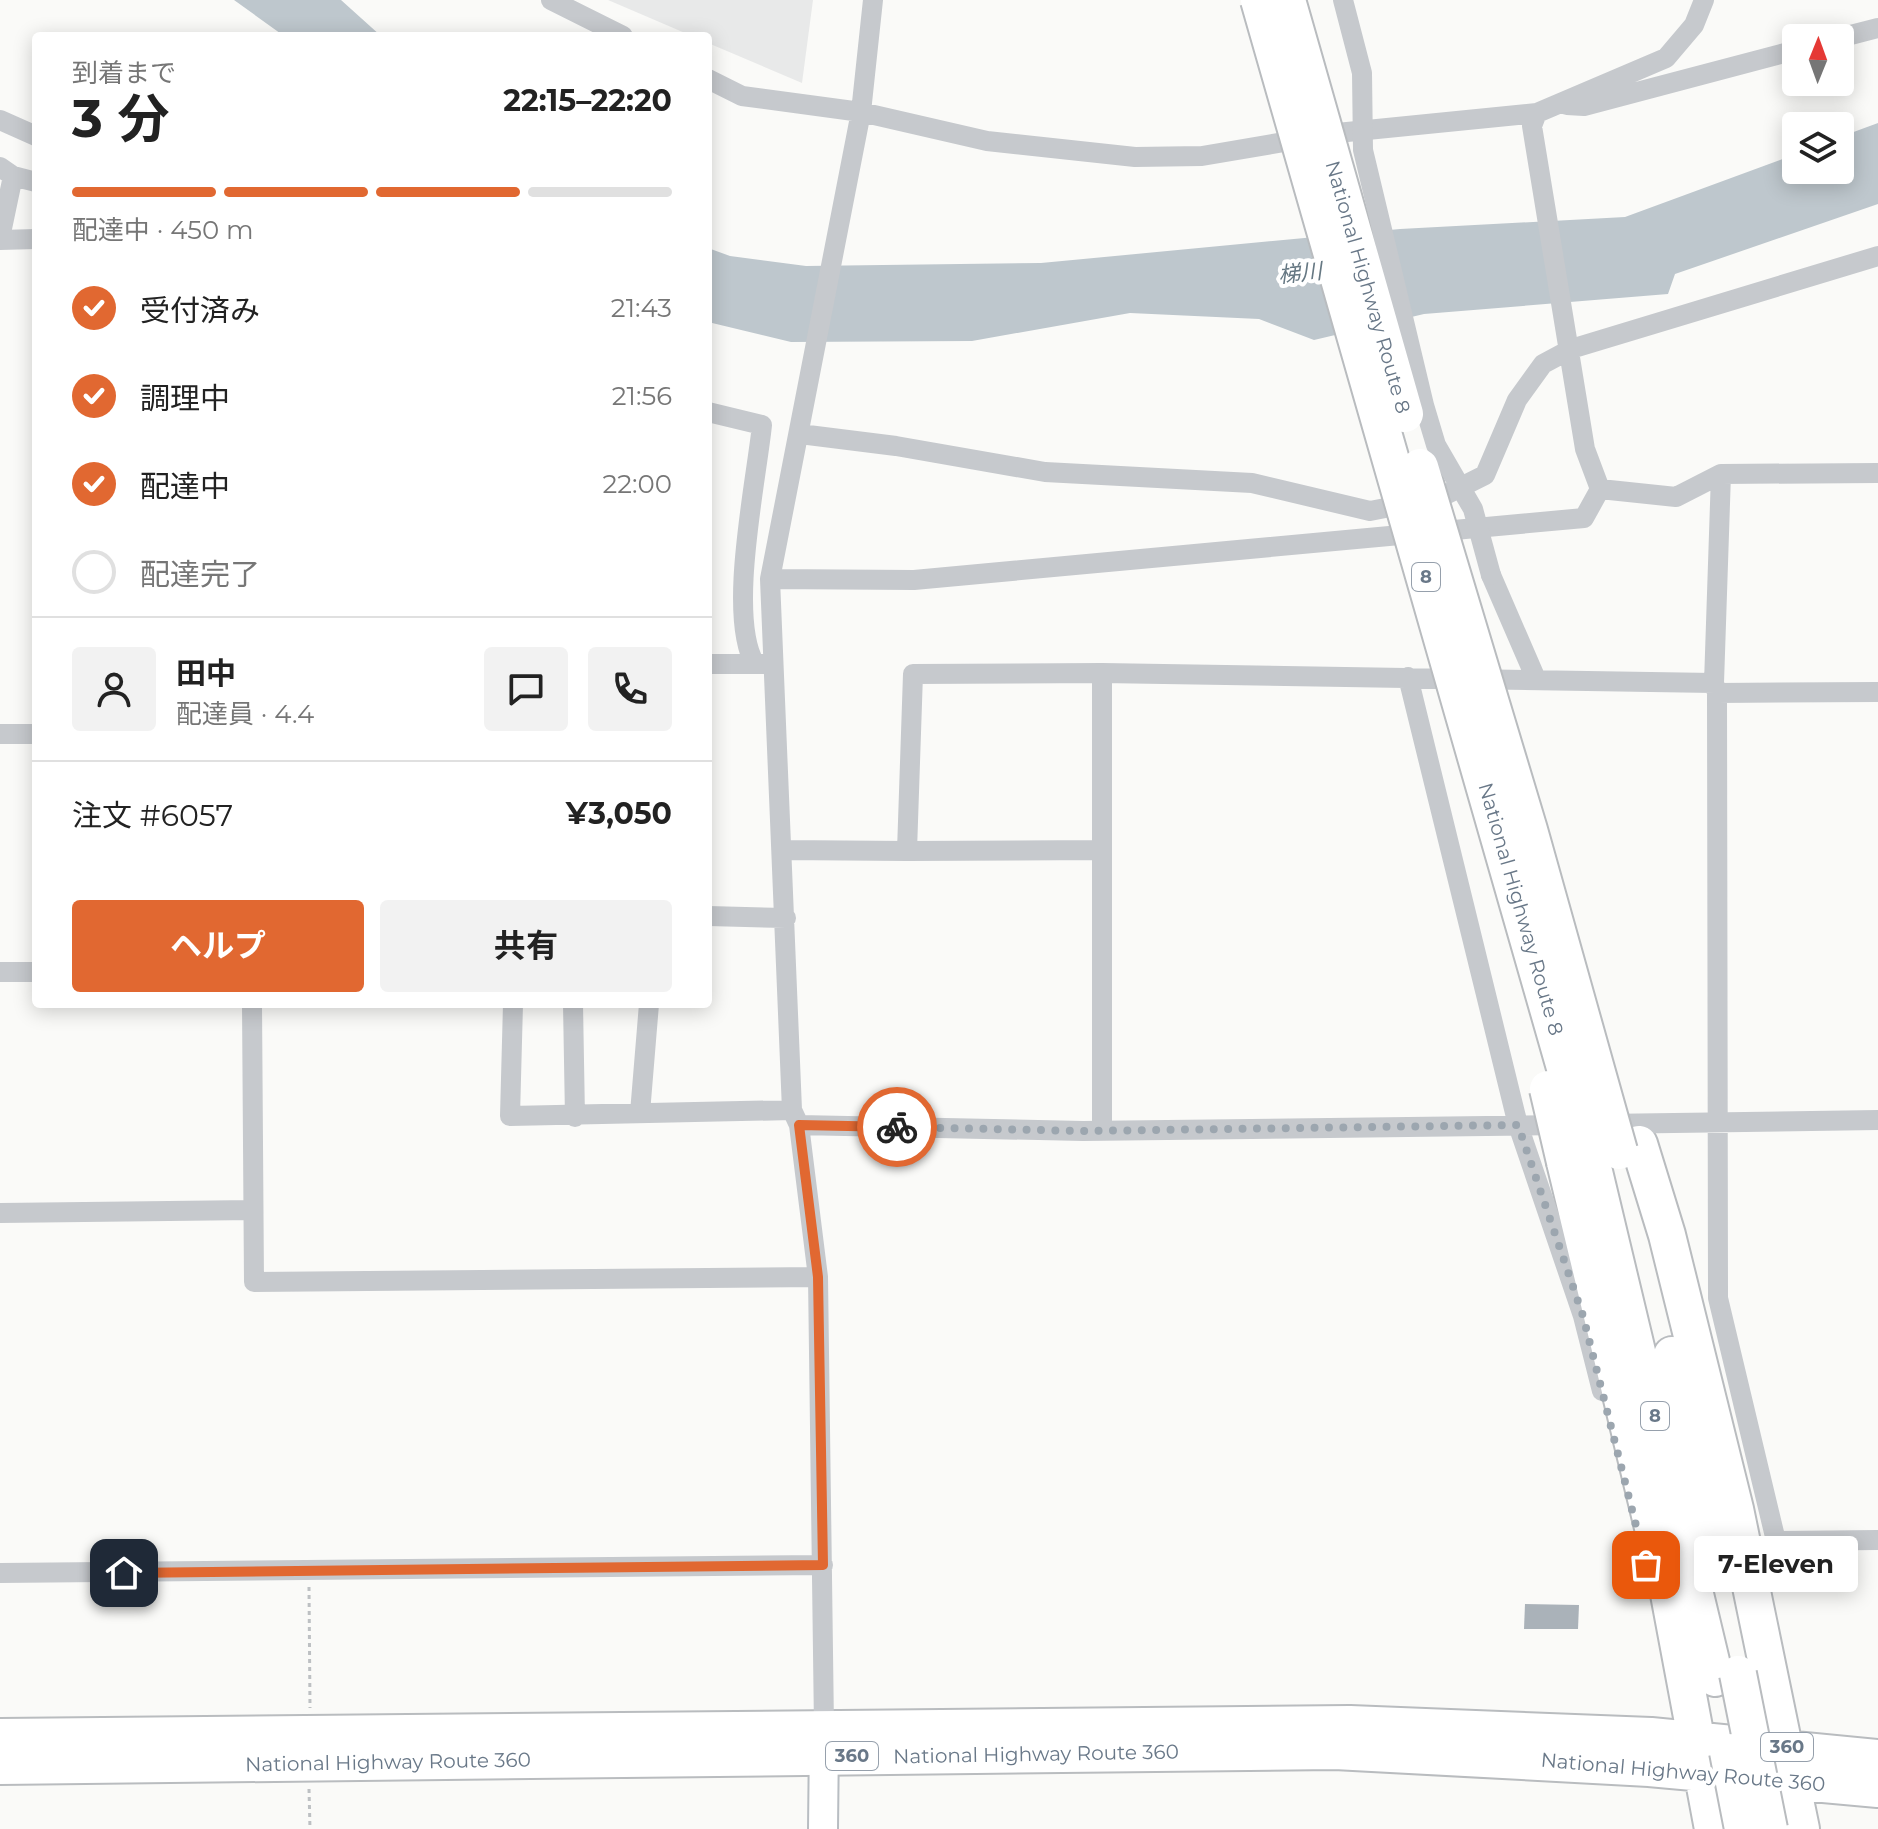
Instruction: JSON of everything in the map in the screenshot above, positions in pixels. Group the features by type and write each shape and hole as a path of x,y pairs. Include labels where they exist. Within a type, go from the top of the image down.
{"highway":[{"path":"1239,0 1332,206"},
{"name":"National Highway Route 8","path":"1259,0 1332,206 1516,836 1603,1153 1672,1356 1726,1676 1743,1829"},
{"name":"National Highway Route 8","path":"1287,0 1332,206"},
{"path":"1310,0 1344,122 1332,206"},
{"path":"1516,836 1503,904 1603,1153 1637,1450 1672,1611 1713,1829"},
{"path":"1603,1153 1667,1235 1735,1509 1801,1829"},
{"name":"National Highway Route 8","path":"1726,1676 1769,1829"},
{"name":"National Highway Route 360","path":"0,1766 1350,1724 1787,1763 1878,1758"},
{"name":"National Highway Route 360","path":"0,1737 824,1742"},
{"name":"National Highway Route 360","path":"1787,1763 1878,1789"}],"main road":[{"path":"823,1829 824,1742"}],"street":[{"path":"551,0 615,32"},
{"path":"824,1742 818,1277 796,1118 782,850 765,664 770,579 860,119 873,0"},
{"path":"1343,0 1362,73 1363,150 1424,405 1436,445 1473,509 1491,575 1536,679"},
{"path":"712,81 742,96 987,141 1135,157 1202,156 1337,133 1535,119 1557,104 1666,58 1694,25 1704,0"},
{"path":"1854,34 1878,28"},
{"path":"1557,104 1584,106 1782,54"},
{"path":"770,579 914,580 1584,518 1600,489 1585,449 1535,119"},
{"path":"0,120 32,134"},
{"path":"32,181 6,171 0,239 32,239"},
{"path":"801,426 1045,472 1252,483 1370,511 1441,497 1485,475 1517,400 1543,364 1570,345 1878,256"},
{"path":"712,413 762,425 741,604 746,649 765,664"},
{"path":"1600,489 1676,497 1721,474 1878,473"},
{"path":"1721,474 1715,688 1718,1298 1776,1541 1878,1540"},
{"path":"712,664 765,664"},
{"path":"907,851 913,674 1102,673 1536,679 1878,692"},
{"path":"1102,673 1102,1131"},
{"path":"1408,677 1518,1125 1583,1316 1646,1565 1672,1611"},
{"path":"0,734 32,734"},
{"path":"782,850 1102,850"},
{"path":"712,916 786,918"},
{"path":"0,972 32,972"},
{"path":"252,1008 254,1282 818,1277"},
{"path":"513,1008 510,1116 575,1117 640,1113 1102,1131 1878,1120"},
{"path":"573,1008 575,1117"},
{"path":"640,1113 649,1008"},
{"path":"0,1213 253,1210"},
{"path":"0,1573 823,1565"}],"path":[{"path":"309,1571 310,1713"},
{"path":"309,1781 310,1829"}],"shaded area":[{"path":"608,0 813,0 802,83 712,45 712,32 683,32"}],"water":[{"path":"234,0 341,0 377,32 278,32"},
{"name":"梯川","path":"1878,123 1878,204 1675,274 1668,294 1424,314 1314,340 1259,319 1130,313 972,341 791,342 712,323 712,249 730,256 806,266 1041,263 1400,229 1625,217 1782,159 1782,184 1854,184 1854,132"}],"building":[{"path":"1525,1604 1579,1605 1578,1629 1524,1629"}],"way so far":[{"path":"897,1127 1083,1131 1518,1125 1583,1316 1646,1565"}],"place":[{"name":"7-Eleven","path":"1646,1565"}],"route":[{"path":"124,1573 823,1565 818,1277 799,1125 897,1127"}]}
